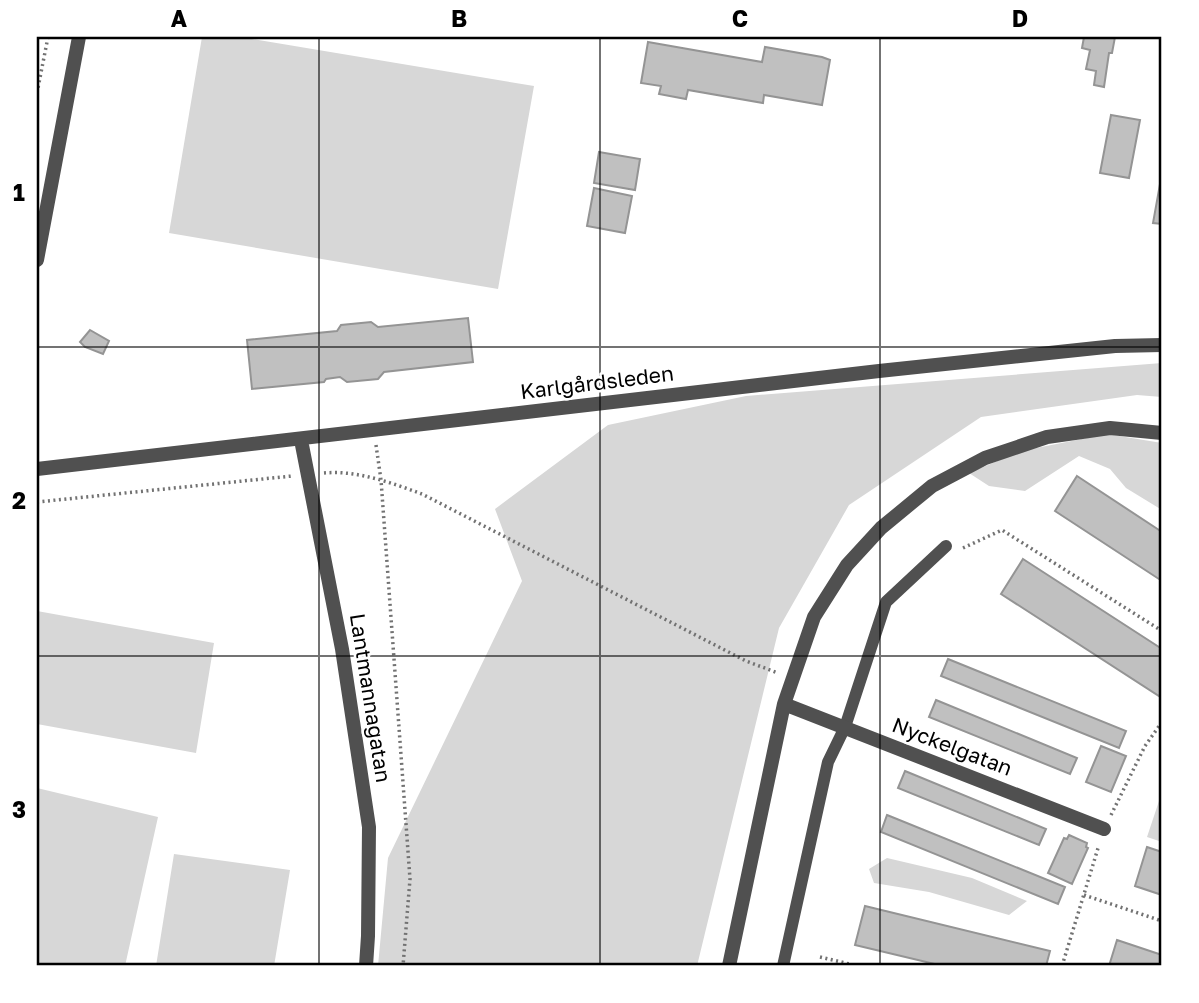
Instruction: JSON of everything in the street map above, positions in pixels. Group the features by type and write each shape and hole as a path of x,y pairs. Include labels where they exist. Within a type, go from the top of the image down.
{"street":[{"path":"37,260 79,37"},
{"name":"Karlgårdsleden","path":"37,469 879,371 1115,346 1162,345"},
{"path":"729,966 785,704 814,617 847,565 881,528 932,486 985,458 1047,437 1111,428 1162,433"},
{"name":"Lantmannagatan","path":"301,440 342,649 369,827 366,966"},
{"name":"Nyckelgatan","path":"785,704 1104,829"}],"lane":[{"path":"783,966 828,762 845,727 886,602 946,546"}],"path":[{"path":"37,93 48,37"},
{"path":"374,431 381,480 410,879 403,966"},
{"path":"37,502 337,472 381,480 422,494 746,661 793,678"},
{"path":"946,546 960,550 1002,530 1162,631"},
{"path":"1083,895 1162,921"},
{"path":"820,957 859,966"}],"shaded area":[{"path":"202,37 240,37 534,86 498,289 169,233"},
{"path":"1162,363 1162,397 1137,395 981,417 849,505 779,628 697,966 378,966 388,858 522,581 495,509 608,425 746,396"},
{"path":"1107,434 1162,443 1162,510 1126,488 1110,469 1079,456 1025,491 989,486 969,473 1021,451"},
{"path":"37,611 214,643 196,753 37,724"},
{"path":"37,788 158,817 125,966 37,966"},
{"path":"1162,792 1162,842 1147,837"},
{"path":"174,854 290,870 274,966 156,966"},
{"path":"887,858 972,878 1027,901 1009,915 929,892 874,883 869,869"}],"building":[{"path":"1084,37 1115,37 1112,53 1109,53 1104,87 1094,85 1096,71 1086,69 1090,50 1082,48"},
{"path":"648,42 762,62 765,47 822,57 830,60 822,105 764,95 763,103 688,90 686,99 659,94 661,86 641,83"},
{"path":"1111,115 1140,120 1129,178 1100,173"},
{"path":"599,152 640,159 635,190 594,183"},
{"path":"1162,173 1162,224 1153,223"},
{"path":"594,188 632,196 625,233 587,226"},
{"path":"468,318 473,362 384,372 378,379 347,382 340,377 326,379 324,382 252,389 247,340 337,331 341,325 371,322 378,327"},
{"path":"90,330 109,341 103,354 85,347 80,342"},
{"path":"1077,476 1162,532 1162,581 1055,511"},
{"path":"1023,559 1162,649 1162,691 1159,696 1001,594"},
{"path":"948,659 1126,731 1119,748 941,676"},
{"path":"936,700 1077,758 1070,774 929,717"},
{"path":"1101,746 1126,756 1111,792 1086,782"},
{"path":"905,771 1046,829 1039,845 898,788"},
{"path":"887,815 1065,887 1058,904 881,832"},
{"path":"1069,835 1087,843 1088,848 1072,884 1048,873 1064,838 1067,839"},
{"path":"1147,847 1162,852 1162,895 1135,886"},
{"path":"865,906 1050,951 1046,966 943,966 855,945"},
{"path":"1117,940 1162,955 1162,966 1109,966"}]}
